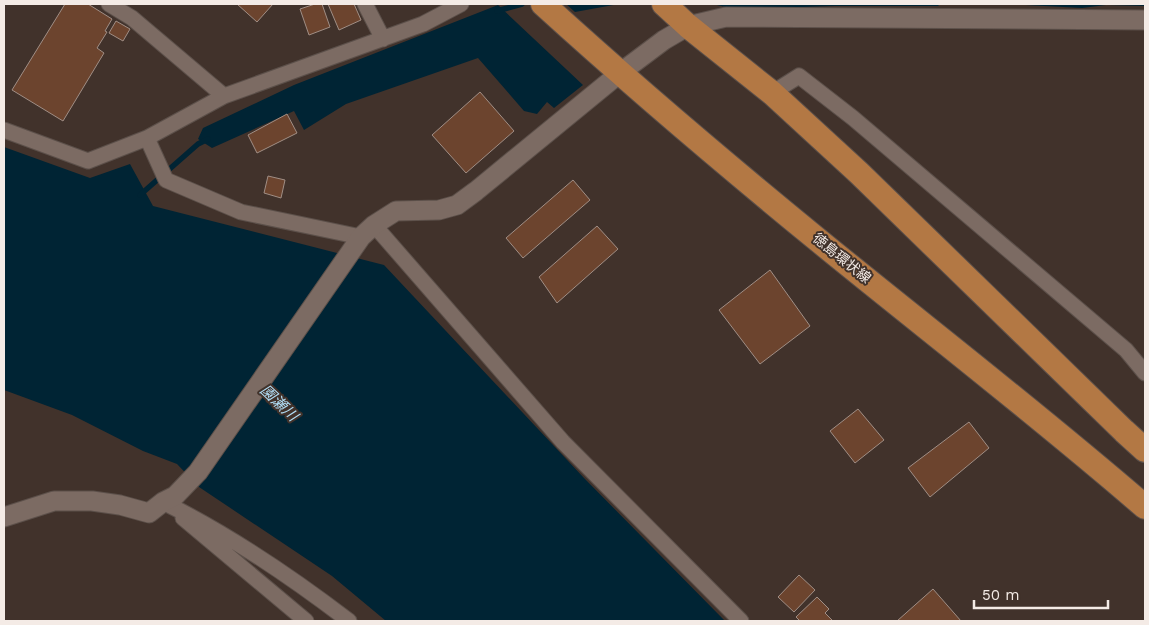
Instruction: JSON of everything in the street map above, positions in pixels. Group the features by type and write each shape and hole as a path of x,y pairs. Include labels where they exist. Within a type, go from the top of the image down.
{"main road":[{"name":"徳島環状線","path":"543,4 818,240 1076,448 1145,507"},
{"path":"664,4 688,26 772,93 859,173 1145,450"}],"street":[{"path":"109,4 132,18 224,96"},
{"path":"364,4 382,39"},
{"path":"4,130 88,161 147,138 224,96 423,24 461,4"},
{"path":"4,517 54,502 101,502 149,513 169,499 198,472 364,235 396,211 439,210 456,205 476,192 620,72 664,40 688,26 726,17 1145,20"},
{"path":"772,93 799,76 853,118 1126,350 1145,373"},
{"path":"147,138 166,180 241,212 364,235 563,442 741,621"},
{"path":"169,499 306,621"},
{"path":"169,499 294,579 349,621"}],"water":[{"path":"566,4 619,4 575,12"},
{"path":"712,4 940,4 938,6 835,6 735,9"},
{"path":"1005,4 1145,4 1145,6 1106,5 1082,8"},
{"path":"498,5 583,85 554,108 547,102 537,114 524,111 478,58 346,104 304,130 294,111 212,148 198,139 203,128 294,85"},
{"name":"園瀬川","path":"4,147 90,178 130,164 153,206 384,265 584,478 725,621 386,621 332,576 199,487 177,464 143,451 72,415 4,390"}],"building":[{"path":"65,4 88,4 112,19 105,31 107,32 97,48 104,53 63,121 12,90"},
{"path":"237,4 273,4 257,22"},
{"path":"315,4 322,4 330,27 309,35 300,9"},
{"path":"328,4 354,4 361,20 339,30"},
{"path":"116,21 130,29 123,41 109,33"},
{"path":"480,92 514,131 466,173 432,135"},
{"path":"287,114 297,133 257,153 248,135"},
{"path":"268,176 285,180 281,198 264,193"},
{"path":"573,180 590,200 523,258 506,238"},
{"path":"597,226 618,249 557,303 539,277"},
{"path":"770,270 810,326 760,364 719,310"},
{"path":"858,409 884,440 855,463 830,431"},
{"path":"969,422 989,448 930,497 908,468"},
{"path":"799,575 815,590 794,612 778,597"},
{"path":"933,589 961,621 897,621"},
{"path":"817,597 829,609 825,613 833,621 800,621 796,617"}],"waterway":[{"path":"497,11 522,4"},
{"path":"140,195 198,144 208,139"}]}
